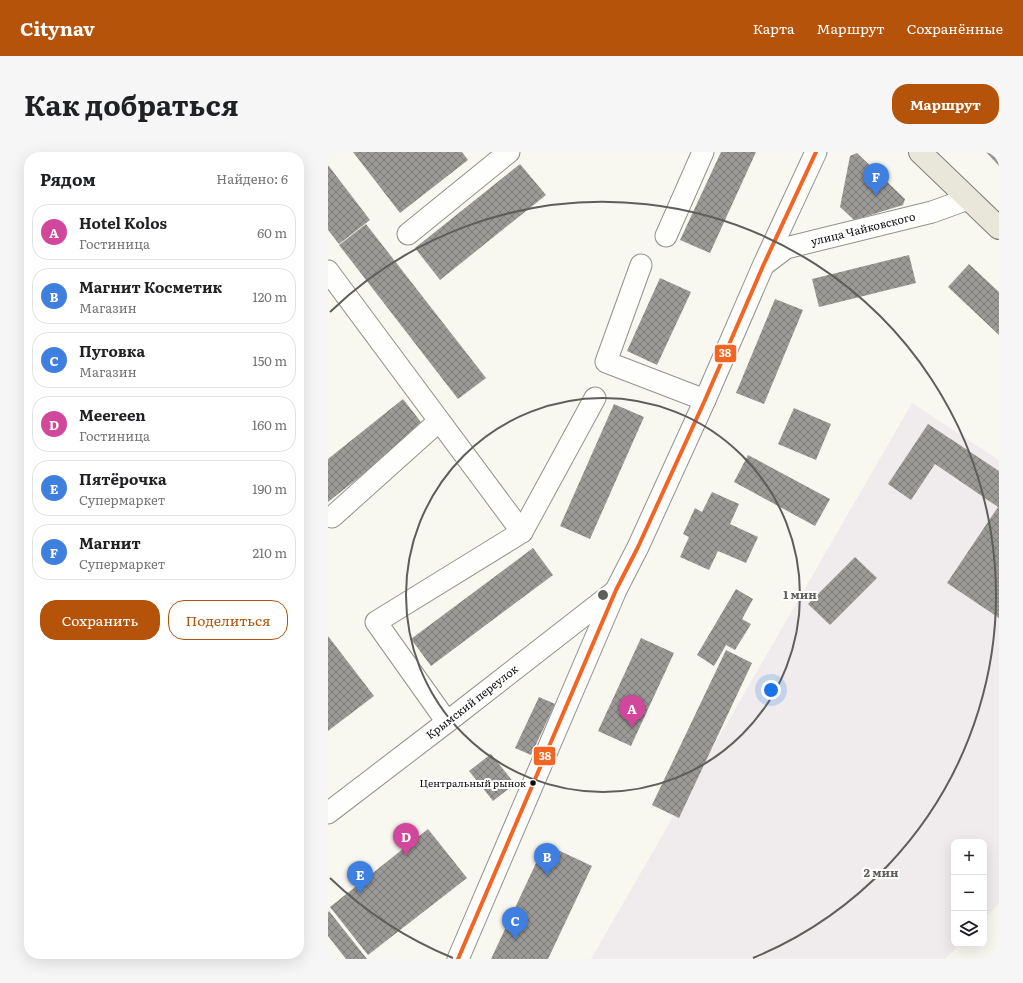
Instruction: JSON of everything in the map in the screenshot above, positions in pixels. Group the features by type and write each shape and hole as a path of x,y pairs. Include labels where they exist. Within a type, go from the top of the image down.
{"main road":[{"path":"920,152 999,228"}],"street":[{"path":"408,234 509,152"},
{"path":"666,236 703,152"},
{"path":"458,959 616,590 638,547 705,400 762,266 816,152"},
{"name":"улица Чайковского","path":"762,266 786,248 932,212 968,199"},
{"path":"641,265 606,362 705,400"},
{"path":"328,270 522,532"},
{"path":"447,722 376,622 522,532 595,398"},
{"path":"332,517 439,421"},
{"name":"Крымский переулок","path":"330,809 447,722 616,590"}],"shaded area":[{"path":"912,403 999,460 999,904 987,916 987,839 951,839 951,947 957,947 945,959 591,959"}],"building":[{"path":"353,152 462,152 468,160 400,213"},
{"path":"721,152 756,152 710,253 680,240"},
{"path":"986,152 999,152 999,166"},
{"path":"857,153 905,199 903,205 854,220 840,207 850,156"},
{"path":"520,164 546,195 440,280 415,248"},
{"path":"328,165 370,220 339,244 328,230"},
{"path":"366,224 486,378 458,399 339,245"},
{"path":"909,255 916,283 819,307 812,279"},
{"path":"969,264 999,292 999,335 948,287"},
{"path":"660,278 691,292 657,365 627,351"},
{"path":"775,299 803,310 764,404 736,393"},
{"path":"403,399 424,426 328,502 328,459"},
{"path":"614,404 644,417 590,539 560,526"},
{"path":"794,408 831,424 816,460 778,444"},
{"path":"928,424 999,471 999,618 947,583 998,507 935,464 911,500 888,484"},
{"path":"748,455 830,499 815,526 734,482"},
{"path":"712,492 739,504 730,524 758,537 746,563 718,551 709,570 680,557 689,537 683,534 695,508 702,512"},
{"path":"533,548 553,575 431,666 411,639"},
{"path":"855,557 877,578 830,625 808,604"},
{"path":"736,589 753,599 742,619 751,624 735,650 726,645 714,666 697,655"},
{"path":"328,636 374,696 328,731"},
{"path":"641,638 674,653 631,746 598,731"},
{"path":"726,650 752,663 679,818 652,805"},
{"path":"539,697 555,704 531,755 515,748"},
{"path":"491,754 515,784 493,801 469,771"},
{"path":"428,829 467,878 368,955 330,907"},
{"path":"545,844 592,866 548,959 491,959"},
{"path":"329,911 367,959 346,959 328,936"}],"transit line":[{"name":"38","path":"458,959 616,590 638,547 705,400 763,266 816,152"}],"place":[{"name":"Магнит","path":"876,196"},
{"name":"Hotel Kolos","path":"632,728"},
{"name":"Центральный рынок","path":"533,783"},
{"name":"Meereen","path":"406,856"},
{"name":"Магнит Косметик","path":"547,876"},
{"name":"Пятёрочка","path":"360,894"},
{"name":"Пуговка","path":"515,940"}]}
